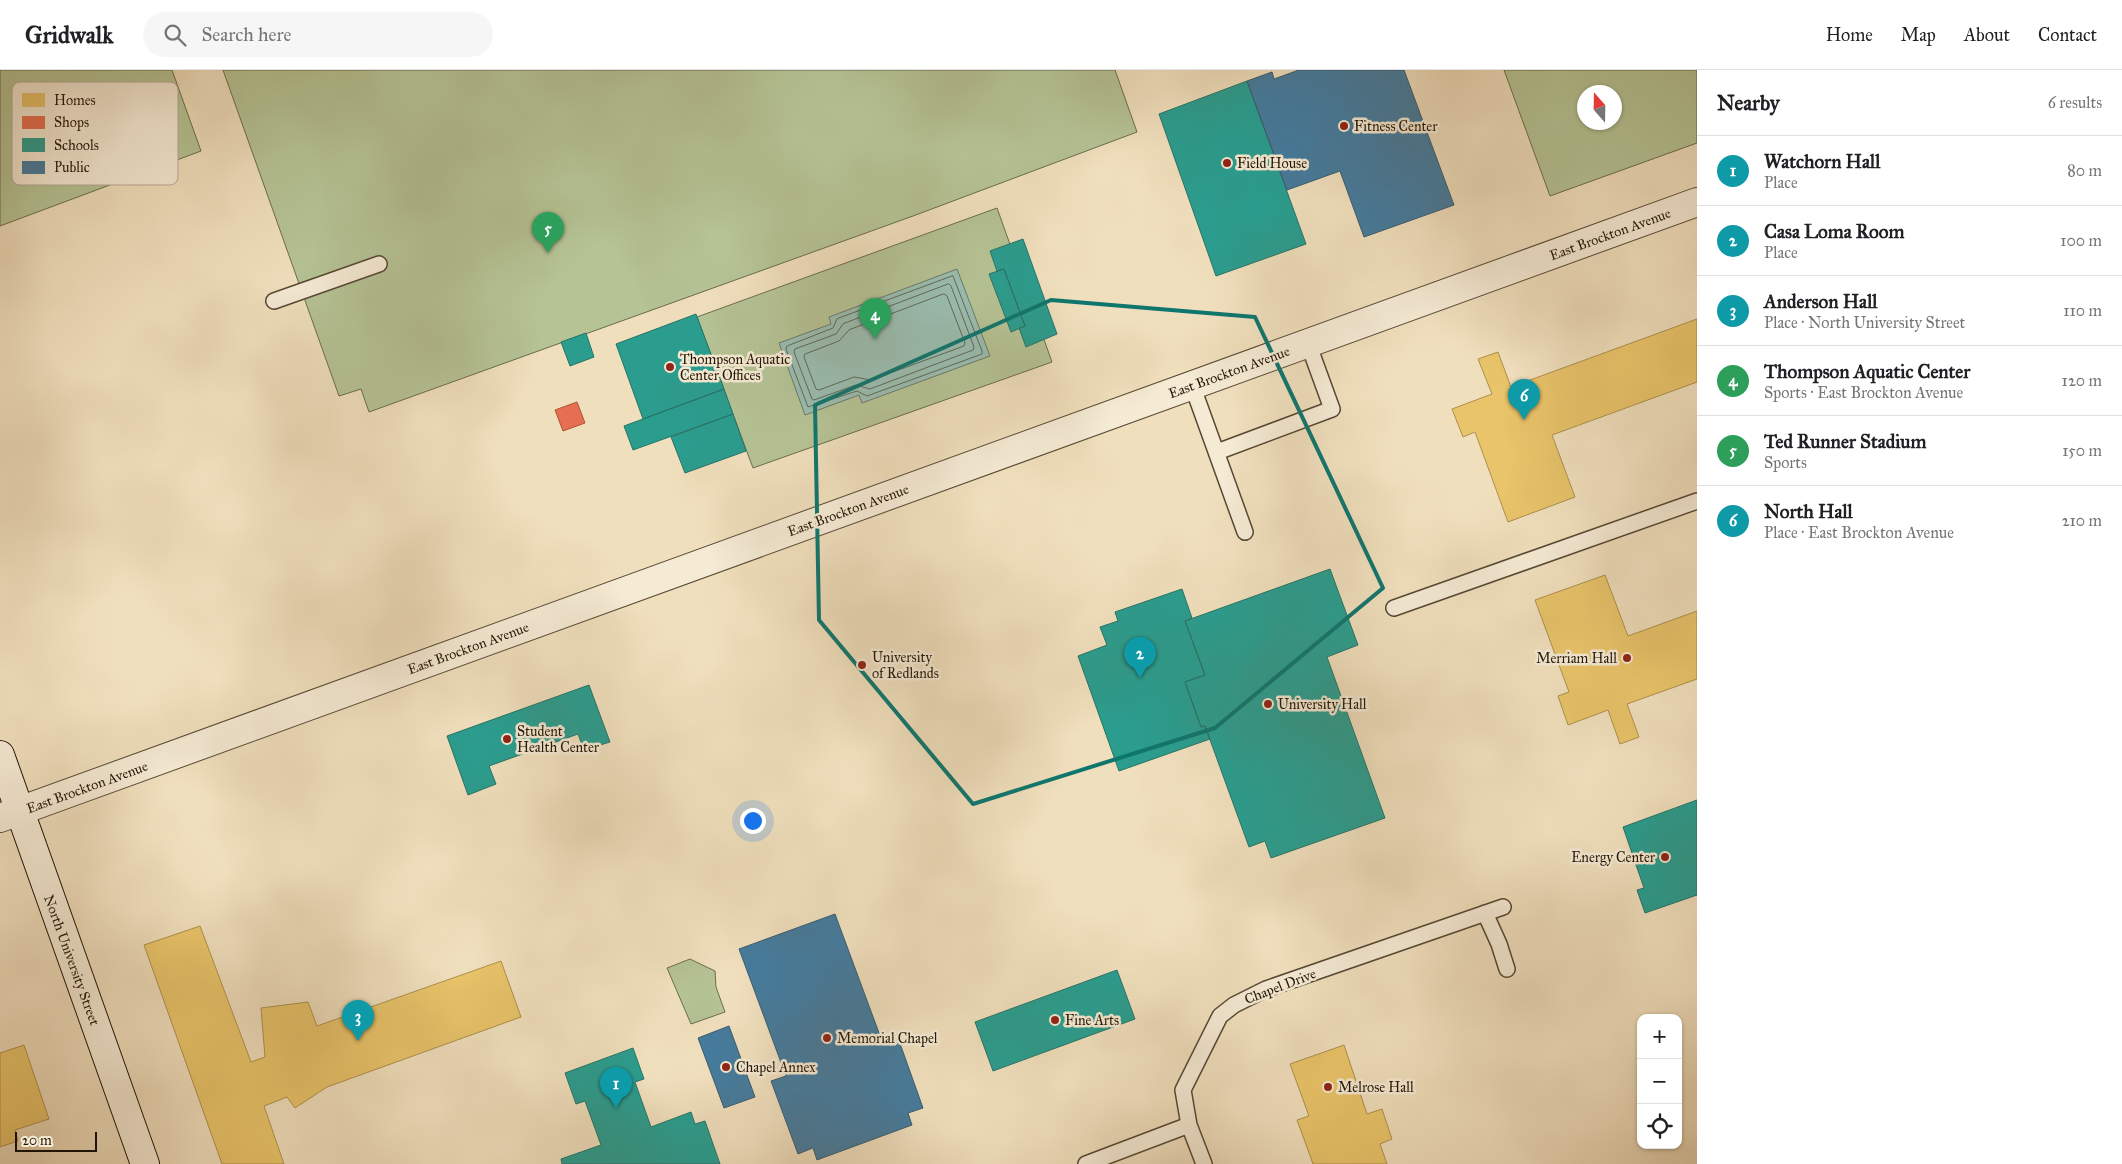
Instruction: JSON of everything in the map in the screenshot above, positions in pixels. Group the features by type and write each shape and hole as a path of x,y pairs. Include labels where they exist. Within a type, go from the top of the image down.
{"street":[{"name":"East Brockton Avenue","path":"10,815 1697,202"},
{"name":"North University Street","path":"0,755 10,815 145,1164"}],"lane":[{"path":"274,301 379,264"},
{"path":"1217,452 1332,409 1308,343"},
{"path":"1192,385 1245,532"},
{"path":"1394,608 1697,501"},
{"name":"Chapel Drive","path":"1204,1164 1189,1125 1183,1090 1220,1016 1234,1004 1266,989 1503,907"},
{"path":"1484,913 1499,944 1507,970"},
{"path":"1086,1164 1189,1125"}],"highlighted area":[{"path":"1051,300 1255,317 1383,588 1215,728 973,804 819,620 815,405"}],"green space":[{"path":"0,70 172,70 176,82 12,82 12,185 110,185 0,226"},
{"path":"223,70 1115,70 1137,132 913,216 369,412 361,389 339,396"},
{"path":"1504,70 1697,70 1697,143 1550,196"},
{"path":"178,87 201,151 178,160"},
{"path":"997,208 1052,362 753,468 697,317"},
{"path":"690,959 715,971 716,987 725,1012 691,1024 667,968"}],"water":[{"path":"957,269 990,356 862,403 859,395 805,415 779,343 831,324 829,317"}],"building: Homes":[{"path":"1697,319 1697,382 1552,435 1575,497 1508,522 1475,432 1463,437 1452,409 1492,394 1478,359 1498,352 1511,387"},
{"name":"Merriam Hall","path":"1605,575 1628,636 1697,611 1697,679 1627,704 1639,737 1620,744 1608,710 1568,725 1558,696 1569,692 1535,600"},
{"path":"200,926 251,1062 265,1057 261,1008 308,1002 317,1026 501,961 521,1017 327,1087 295,1108 287,1097 264,1106 284,1164 222,1164 144,945"},
{"path":"24,1045 49,1119 15,1130 18,1141 0,1147 0,1053"},
{"name":"Melrose Hall","path":"1344,1045 1367,1114 1382,1109 1392,1139 1380,1144 1387,1164 1313,1164 1297,1120 1309,1116 1290,1064"}],"building: Shops":[{"path":"577,402 585,423 563,431 555,410"}],"building: Schools":[{"name":"Field House","path":"1247,81 1306,244 1216,276 1159,114"},
{"path":"1023,239 1057,334 1026,347 1019,328 1025,326 1004,269 997,271 990,251"},
{"path":"1004,269 1025,326 1011,332 989,274"},
{"name":"Thompson Aquatic Center Offices","path":"696,314 724,389 643,419 616,344"},
{"path":"586,333 594,357 570,366 561,342"},
{"path":"724,389 733,414 633,450 624,426"},
{"name":"Thompson Aquatic Center Offices","path":"733,414 746,451 685,473 671,437"},
{"name":"University Hall","path":"1330,569 1358,645 1327,657 1385,818 1271,858 1265,841 1249,847 1205,726 1201,727 1185,682 1205,675 1185,621"},
{"path":"1182,589 1192,618 1185,621 1205,675 1185,682 1201,727 1205,726 1210,739 1119,771 1078,656 1107,645 1100,627 1118,621 1115,612"},
{"name":"Student Health Center","path":"589,685 610,742 584,750 578,734 489,766 496,784 468,795 447,736"},
{"name":"Energy Center","path":"1697,800 1697,895 1645,913 1637,890 1644,888 1623,827"},
{"name":"Fine Arts","path":"1117,970 1135,1019 993,1071 975,1022"},
{"path":"633,1048 644,1079 635,1082 651,1127 691,1112 695,1124 705,1121 720,1164 562,1164 561,1159 601,1145 585,1101 576,1104 565,1073"}],"building: Public":[{"name":"Fitness Center","path":"1299,70 1404,70 1454,205 1364,237 1340,171 1287,190 1247,81 1272,72 1274,79"},
{"name":"Memorial Chapel","path":"835,914 882,1041 897,1035 923,1108 908,1113 912,1125 817,1160 813,1148 798,1154 771,1081 786,1076 739,949"},
{"name":"Chapel Annex","path":"729,1026 755,1097 724,1108 698,1038"}],"place":[{"name":"Fitness Center","path":"1344,126"},
{"name":"Field House","path":"1227,163"},
{"name":"Ted Runner Stadium","path":"548,253"},
{"name":"Thompson Aquatic Center","path":"875,339"},
{"name":"Thompson Aquatic Center Offices","path":"670,367"},
{"name":"North Hall","path":"1524,420"},
{"name":"Merriam Hall","path":"1627,658"},
{"name":"University of Redlands","path":"862,665"},
{"name":"Casa Loma Room","path":"1140,678"},
{"name":"University Hall","path":"1268,704"},
{"name":"Student Health Center","path":"507,739"},
{"name":"Energy Center","path":"1665,857"},
{"name":"Fine Arts","path":"1055,1020"},
{"name":"Memorial Chapel","path":"827,1038"},
{"name":"Anderson Hall","path":"358,1041"},
{"name":"Chapel Annex","path":"726,1067"},
{"name":"Melrose Hall","path":"1328,1087"},
{"name":"Watchorn Hall","path":"616,1108"}]}
